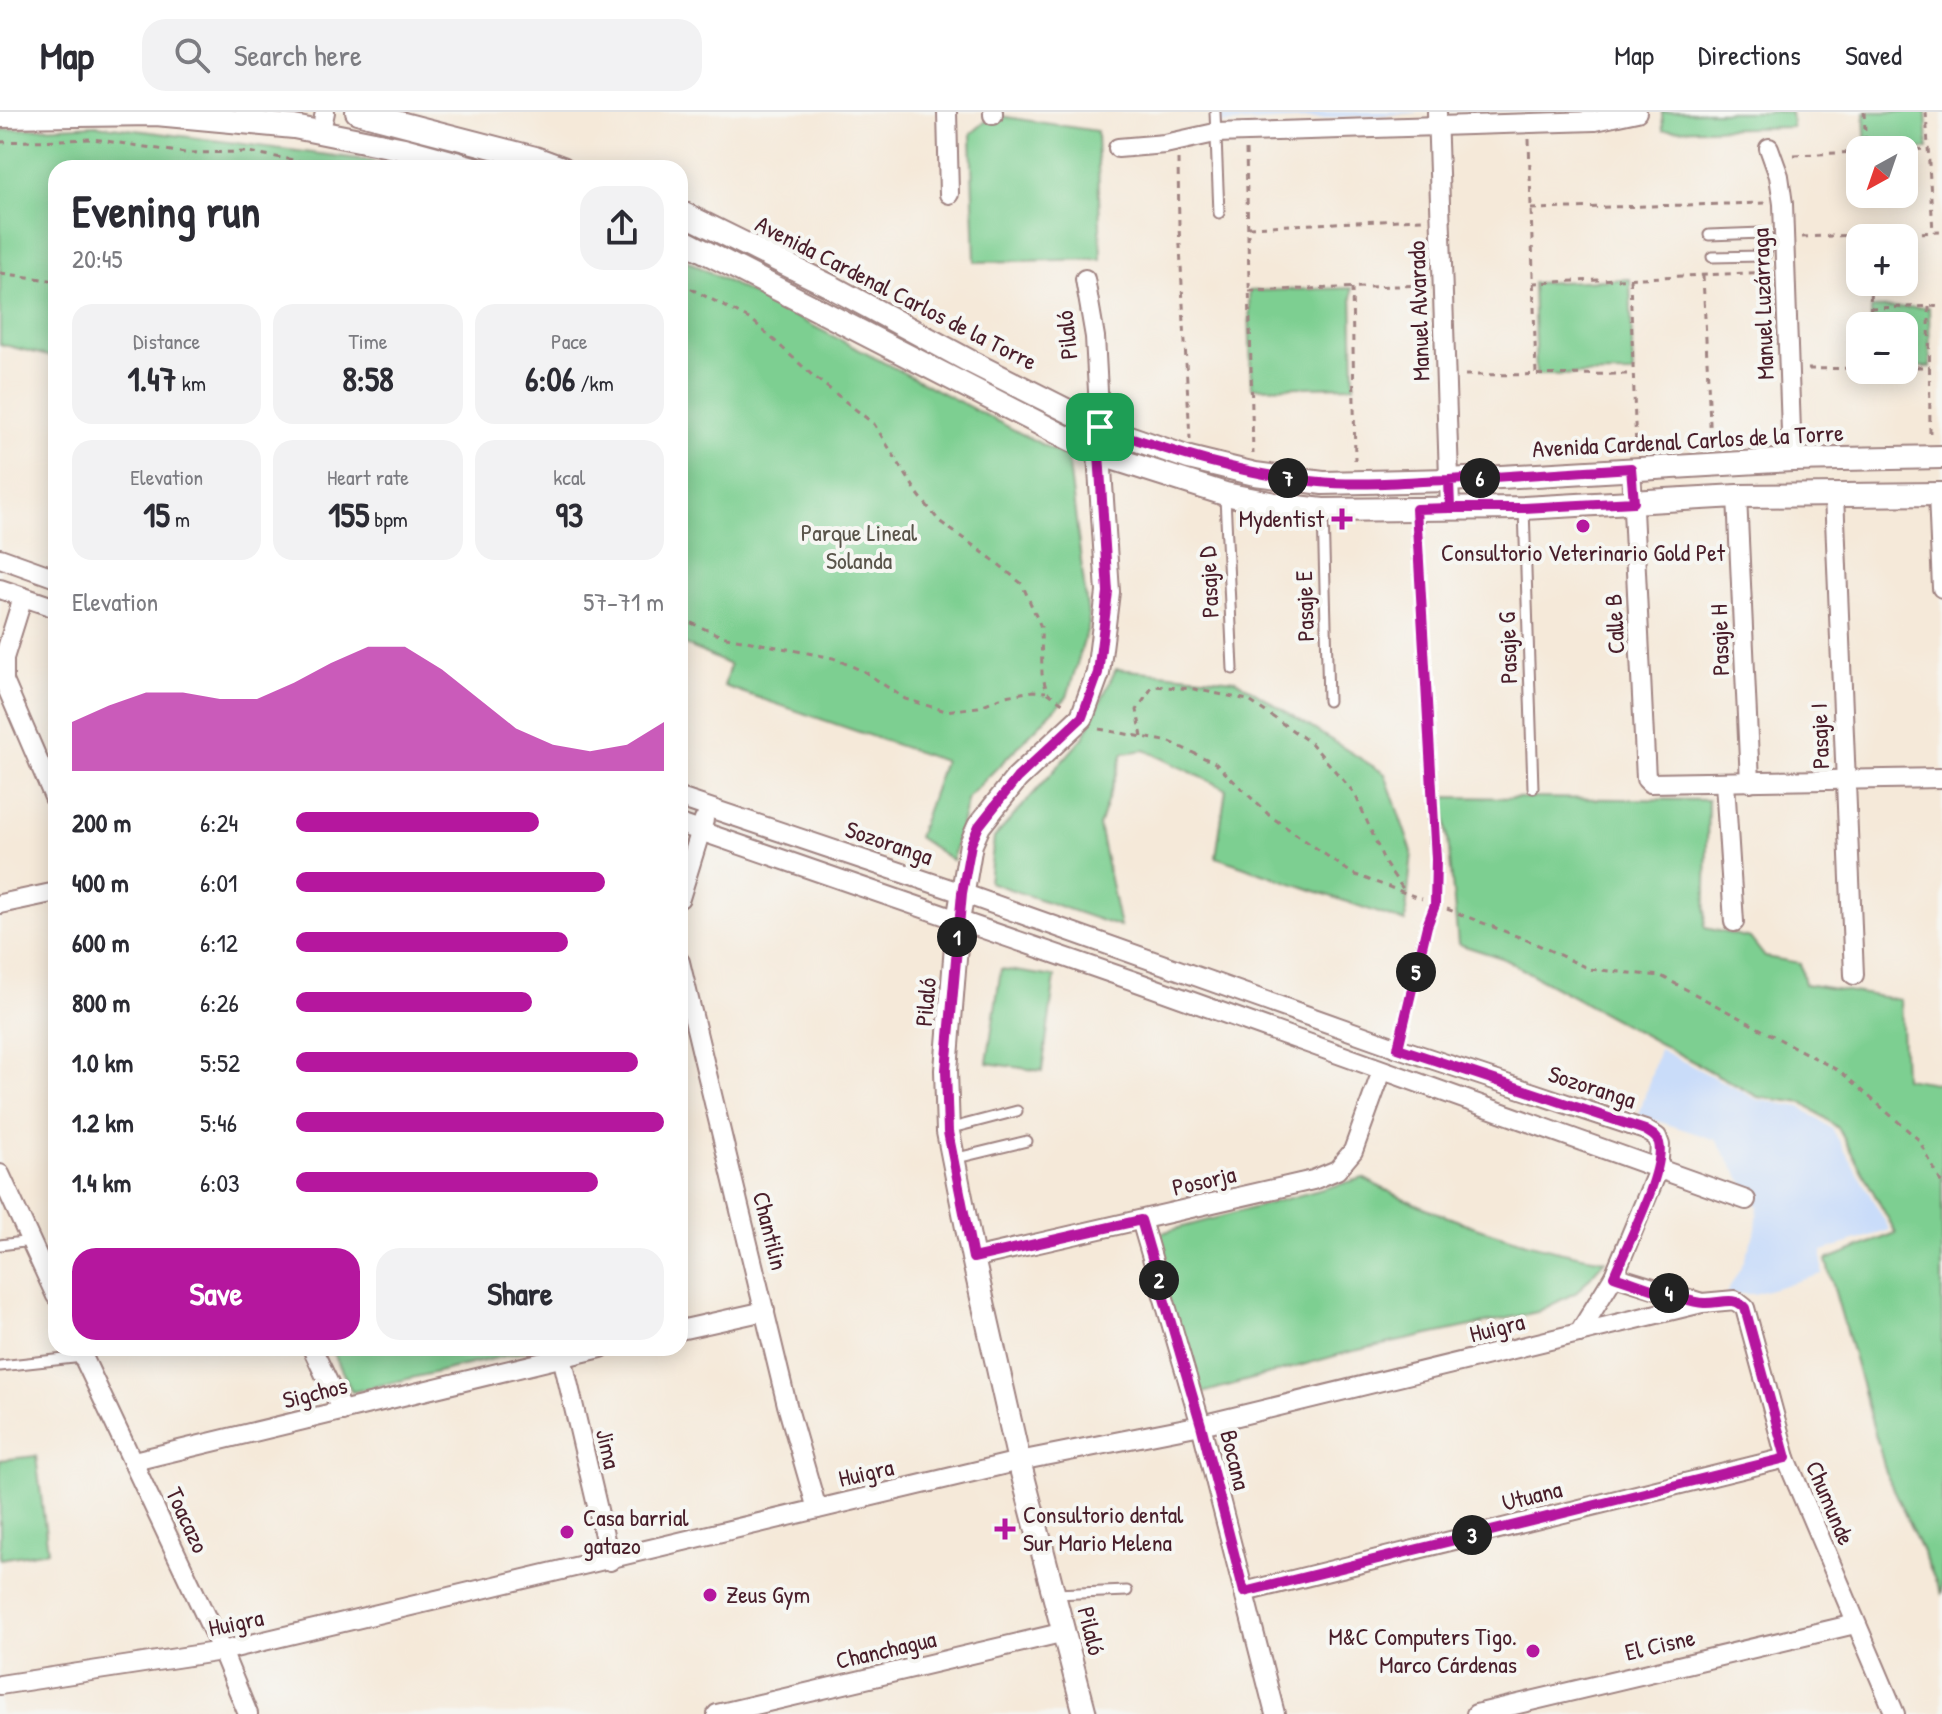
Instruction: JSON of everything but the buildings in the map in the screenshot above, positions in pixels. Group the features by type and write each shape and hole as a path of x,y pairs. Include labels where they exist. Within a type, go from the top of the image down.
{"street":[{"path":"357,112 540,160"},
{"path":"947,112 949,194"},
{"path":"1118,148 1165,144 1215,133 1437,120 1595,121 1637,112"},
{"path":"0,116 156,114 323,122 445,160"},
{"name":"Manuel Alvarado","path":"1437,120 1450,508"},
{"name":"Manuel Luzárraga","path":"1769,148 1779,176 1783,204 1792,460"},
{"name":"Avenida Cardenal Carlos de la Torre","path":"688,216 1100,427 1189,458 1255,474 1323,483 1449,480 1634,463 1792,460 1936,452"},
{"path":"688,243 1099,454 1225,494 1323,510 1524,508 1737,496 1940,494 1942,588"},
{"name":"Pilaló","path":"1085,279 1094,325 1108,592 1098,673 1082,717 1017,778 979,826 971,844 958,921 946,1070 948,1129 973,1258 1019,1461 1085,1714"},
{"name":"Calle B","path":"1634,463 1646,779 1654,784 1725,783"},
{"name":"Pasaje I","path":"1834,495 1854,975"},
{"name":"Pasaje H","path":"1737,496 1750,782"},
{"path":"0,558 48,575"},
{"path":"0,589 48,605"},
{"path":"23,597 4,658 4,681 48,783"},
{"path":"1734,922 1725,783 1942,778"},
{"name":"Sozoranga","path":"688,801 962,893 1398,1048 1645,1130 1657,1137 1660,1145 1658,1170 1137,982 688,827"},
{"path":"688,872 708,808"},
{"path":"0,904 48,894"},
{"path":"1137,982 1147,959"},
{"name":"Chantilin","path":"688,995 787,1405 817,1509"},
{"name":"Posorja","path":"973,1258 1313,1180 1337,1170 1353,1151 1382,1071"},
{"path":"1579,1333 1614,1276 1658,1170 1746,1200"},
{"path":"0,1174 48,1278"},
{"name":"Bocana","path":"1141,1220 1201,1425 1275,1714"},
{"path":"1614,1276 1702,1303"},
{"name":"Huigra","path":"0,1685 222,1651 610,1561 1019,1461 1201,1425 1702,1303 1735,1300 1741,1303"},
{"name":"Chumunde","path":"1741,1303 1745,1308 1786,1458 1895,1714"},
{"path":"688,1328 765,1311"},
{"name":"Toacazo","path":"83,1356 222,1651 248,1714"},
{"path":"316,1356 342,1411"},
{"name":"Sigchos","path":"134,1461 342,1411 546,1356"},
{"name":"Jima","path":"562,1356 610,1561"},
{"name":"Utuana","path":"1244,1592 1786,1458"},
{"name":"El Cisne","path":"1476,1714 1855,1624"},
{"name":"Chanchagua","path":"717,1714 1065,1632"}],"lane":[{"path":"1215,112 1219,213"},
{"path":"1709,235 1762,233 1768,238 1784,241"},
{"path":"1712,257 1762,256 1784,241"},
{"name":"Pasaje D","path":"1225,494 1233,669"},
{"name":"Pasaje G","path":"1524,508 1533,788"},
{"path":"1398,1048 1427,926 1435,905 1436,859 1416,509"},
{"name":"Pasaje E","path":"1323,510 1328,701"},
{"path":"948,1129 1017,1111"},
{"path":"953,1159 1027,1141"},
{"path":"0,1245 31,1241"},
{"path":"0,1366 58,1356"},
{"path":"1055,1594 1127,1591"}],"path":[{"path":"1864,112 1865,136"},
{"path":"1926,112 1933,232"},
{"path":"1529,133 1536,375"},
{"path":"0,142 93,139 185,153 249,152 293,160"},
{"path":"1246,146 1254,464"},
{"path":"1918,149 1928,149"},
{"path":"1794,155 1846,153"},
{"path":"1178,155 1190,447"},
{"path":"1531,209 1769,203"},
{"path":"1248,227 1422,219"},
{"path":"1918,233 1942,232"},
{"path":"1784,241 1846,237"},
{"path":"1533,283 1778,272"},
{"path":"0,273 48,280"},
{"path":"1703,276 1711,453"},
{"path":"1630,279 1634,463"},
{"path":"1249,291 1426,285"},
{"path":"688,287 753,321 812,375 874,424 918,494 939,521 1022,584 1041,627 1042,674 1047,692"},
{"path":"1352,288 1355,473"},
{"path":"1871,296 1871,312"},
{"path":"1871,308 1942,306"},
{"path":"1929,307 1936,452"},
{"path":"1918,367 1930,367"},
{"path":"1803,369 1846,368"},
{"path":"1452,374 1633,374"},
{"path":"688,622 721,636 833,658 865,672 905,699 946,711 978,707 1005,696 1047,692 1102,730 1170,742 1215,763 1270,816 1353,874 1518,936 1589,969 1661,976 1841,1072 1919,1140 1942,1184"},
{"path":"1142,737 1137,710 1153,686 1194,689 1248,700 1311,743 1355,794 1386,865 1406,892"}],"shaded area":[{"path":"1215,112 1416,112 1416,113 1215,124"},
{"path":"1659,1049 1758,1100 1801,1107 1833,1130 1890,1230 1822,1251 1822,1274 1754,1294 1726,1294 1743,1263 1756,1229 1758,1206 1716,1140 1639,1115"}],"green space":[{"path":"1662,112 1791,112 1792,127 1663,130"},
{"path":"1864,112 1926,112 1928,149 1918,149 1918,136 1865,136"},
{"path":"993,115 1097,131 1101,259 975,262 971,134"},
{"path":"97,125 366,160 48,160 48,356 0,344 0,130"},
{"name":"Parque Lineal Solanda","path":"688,261 1068,458 1089,624 1067,697 968,797 952,860 918,837 944,761 724,686 730,665 688,646"},
{"path":"1630,279 1633,374 1536,375 1533,283"},
{"path":"1352,288 1354,386 1251,388 1249,291"},
{"path":"1929,307 1930,367 1918,367 1918,312 1871,312 1871,308"},
{"path":"1116,669 1236,680 1385,774 1412,852 1405,922 1216,857 1226,789 1145,750 1123,753 1099,826 1120,927 989,882 994,838 1083,738"},
{"path":"1444,797 1708,800 1705,928 1750,938 1765,957 1800,963 1805,984 1901,1000 1904,1078 1942,1084 1942,1595 1887,1476 1826,1260 1896,1233 1838,1128 1804,1103 1758,1097 1502,958 1458,944"},
{"path":"1001,969 1055,977 1042,1071 987,1063"},
{"path":"1363,1178 1419,1205 1481,1229 1575,1255 1605,1260 1577,1292 1537,1312 1349,1352 1195,1395 1150,1236"},
{"path":"335,1356 505,1356 352,1392"},
{"path":"36,1456 48,1551 0,1559 0,1460"}],"place":[{"name":"Mydentist","path":"1342,519"},
{"name":"Consultorio Veterinario Gold Pet","path":"1583,526"},
{"name":"Consultorio dental Sur Mario Melena","path":"1005,1529"},
{"name":"Casa barrial gatazo","path":"567,1532"},
{"name":"Zeus Gym","path":"710,1595"},
{"name":"M&C Computers Tigo. Marco Cárdenas","path":"1533,1651"}],"route":[{"path":"1100,427 1108,592 1098,673 1082,717 1017,778 979,826 971,844 962,893 946,1070 948,1132 973,1258 1141,1220 1201,1425 1244,1592 1786,1458 1745,1308 1741,1303 1735,1300 1702,1303 1614,1276 1658,1170 1660,1145 1657,1137 1645,1130 1398,1048 1427,926 1435,905 1436,859 1416,509 1450,508 1449,480 1631,468 1634,502 1524,508 1450,508 1449,480 1323,483 1255,474 1189,458 1100,427"}]}
